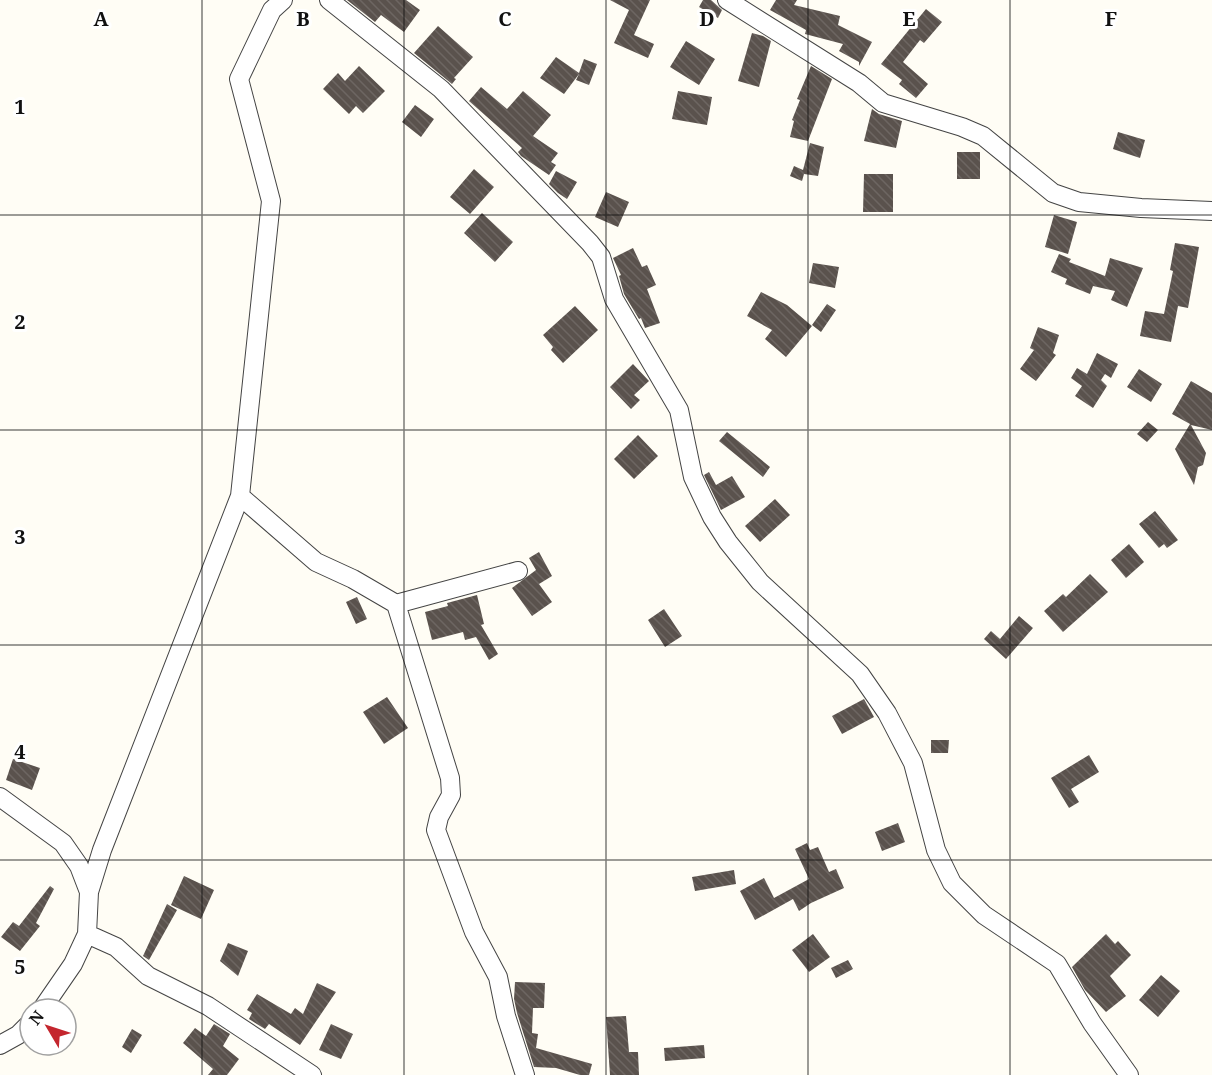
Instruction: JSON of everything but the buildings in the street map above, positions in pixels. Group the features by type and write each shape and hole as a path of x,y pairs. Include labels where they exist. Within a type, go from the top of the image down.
{"street":[{"path":"50,997 73,964 87,934 89,892 102,850 240,496 271,201 239,79 272,10 283,0"},
{"path":"329,0 441,89 601,257 614,299 679,410 693,477 712,517 728,542 759,582 860,674 887,713 913,763 936,850 952,883 984,915 1057,964 1092,1023 1129,1075"},
{"path":"727,0 859,83 883,103 962,127 983,136 1053,193 1079,202 1141,208 1212,211"},
{"path":"240,496 316,562 353,579 396,604 450,778 451,795 439,817 436,830 474,932 498,977 506,1016 525,1075"},
{"path":"396,604 518,571"},
{"path":"0,797 63,843 80,866 89,892"},
{"path":"87,934 116,947 148,976 208,1006 312,1075"},
{"path":"0,1045 18,1035"}]}
